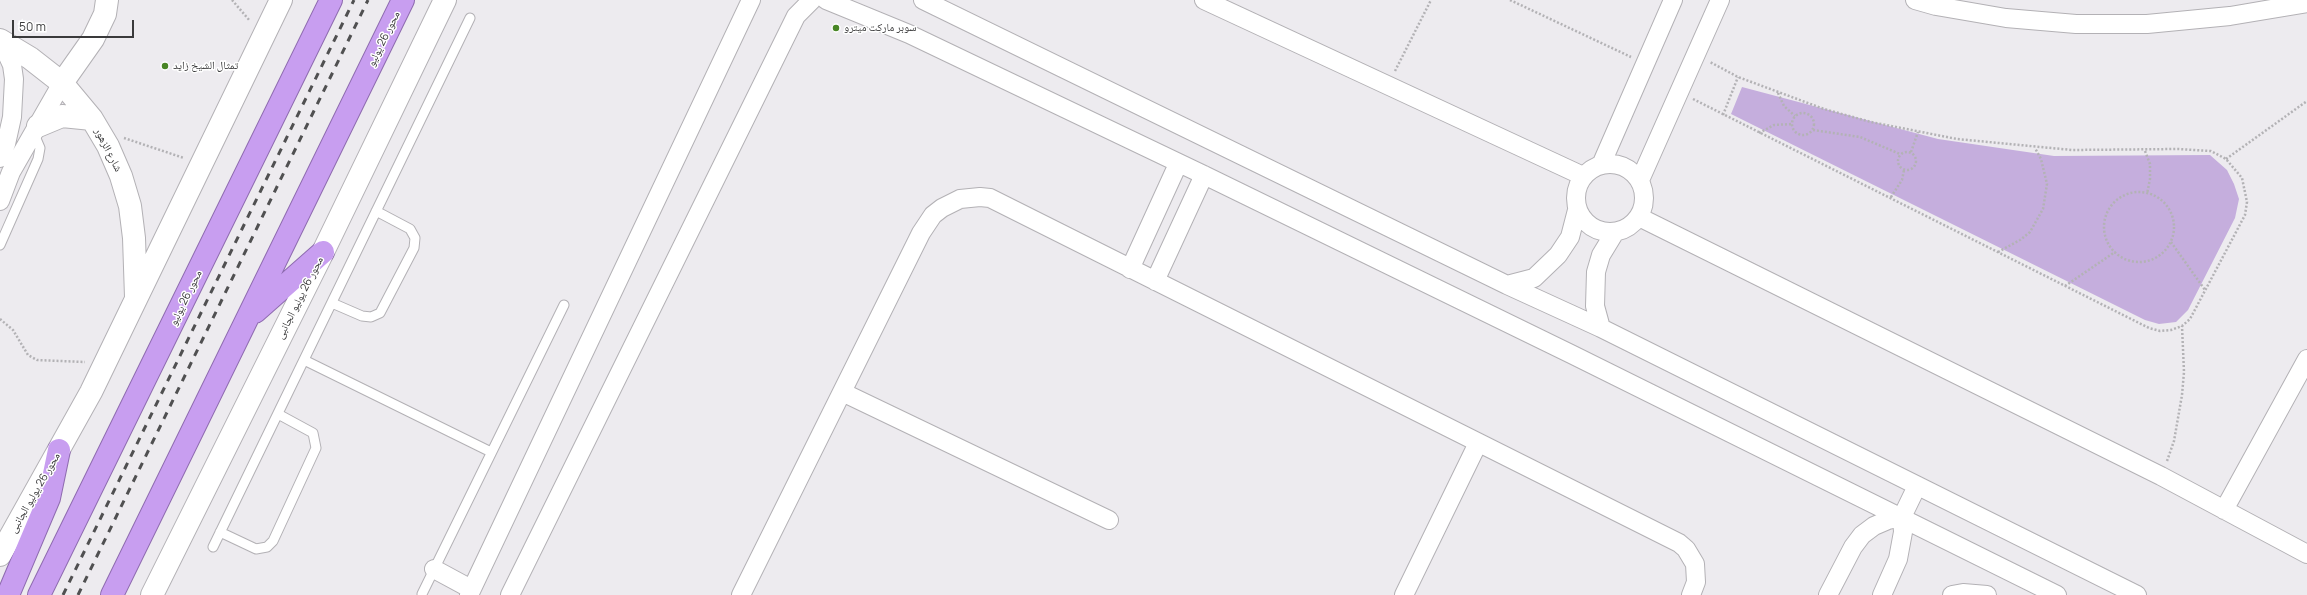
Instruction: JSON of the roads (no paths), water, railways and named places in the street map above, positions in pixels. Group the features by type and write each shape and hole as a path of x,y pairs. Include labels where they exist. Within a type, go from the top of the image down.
{"highway":[{"name":"محور 26 يوليو","path":"40,595 331,0"},
{"name":"محور 26 يوليو","path":"112,595 403,0"},
{"path":"247,320 323,252"},
{"path":"8,595 49,498 59,450"}],"main road":[{"path":"62,83 93,39 105,14 107,0"},
{"name":"محور 26 يوليو الجانبى","path":"0,555 106,363 281,0"},
{"name":"محور 26 يوليو الجانبى","path":"152,595 323,252 445,0"},
{"name":"شارع الزهور","path":"1,41 30,58 62,83 95,124 108,146 121,176 130,206 134,238 136,302"},
{"path":"36,130 62,116 95,124"}],"street":[{"path":"434,569 470,592 751,0"},
{"path":"510,595 796,16 812,0"},
{"path":"826,0 909,34 1178,164 1204,175 1902,517 2057,595"},
{"path":"923,0 1507,285 1602,328 2137,595"},
{"path":"1204,0 1583,176"},
{"path":"1601,164 1614,164 1627,168 1640,180 1645,198 1639,217 1633,224 1615,232 1603,232 1592,228 1583,220 1577,210 1575,198 1577,186 1583,176 1601,164 1673,0"},
{"path":"1640,180 1720,0"},
{"path":"1915,0 1936,6 2006,18 2076,24 2147,24 2230,16 2307,3"},
{"path":"0,158 6,144 12,117 14,79 12,65 1,41"},
{"path":"0,201 11,172 62,83"},
{"path":"1130,269 1178,164"},
{"path":"1155,281 1204,175"},
{"path":"741,595 921,233 933,215 951,203 970,197 990,198 1679,543 1691,556 1695,564 1696,582 1691,595"},
{"path":"1507,285 1534,278 1558,255 1570,237 1577,210"},
{"path":"1639,217 2161,476 2307,554"},
{"path":"1602,328 1595,306 1596,272 1601,255 1615,232"},
{"path":"2224,510 2307,359"},
{"path":"842,392 1109,520"},
{"path":"1404,595 1478,443"},
{"path":"1882,595 1898,559 1903,532 1902,517 1917,486"},
{"path":"1828,595 1853,547 1862,535 1874,526 1888,520 1902,517"},
{"path":"1952,595 1963,593 1987,595"}],"lane":[{"path":"212,547 470,18"},
{"path":"0,245 38,159 40,148 36,130"},
{"path":"332,303 362,316 371,317 380,313 414,248 415,238 410,228 376,211"},
{"path":"422,594 564,305"},
{"path":"304,360 491,452"},
{"path":"220,532 256,549 267,547 273,541 316,448 313,434 278,414"}],"railway":[{"path":"63,595 354,0"},
{"path":"78,595 368,0"}],"place":[{"name":"سوبر ماركت ميترو","path":"836,28"},
{"name":"تمثال الشيخ زايد","path":"165,66"}]}
